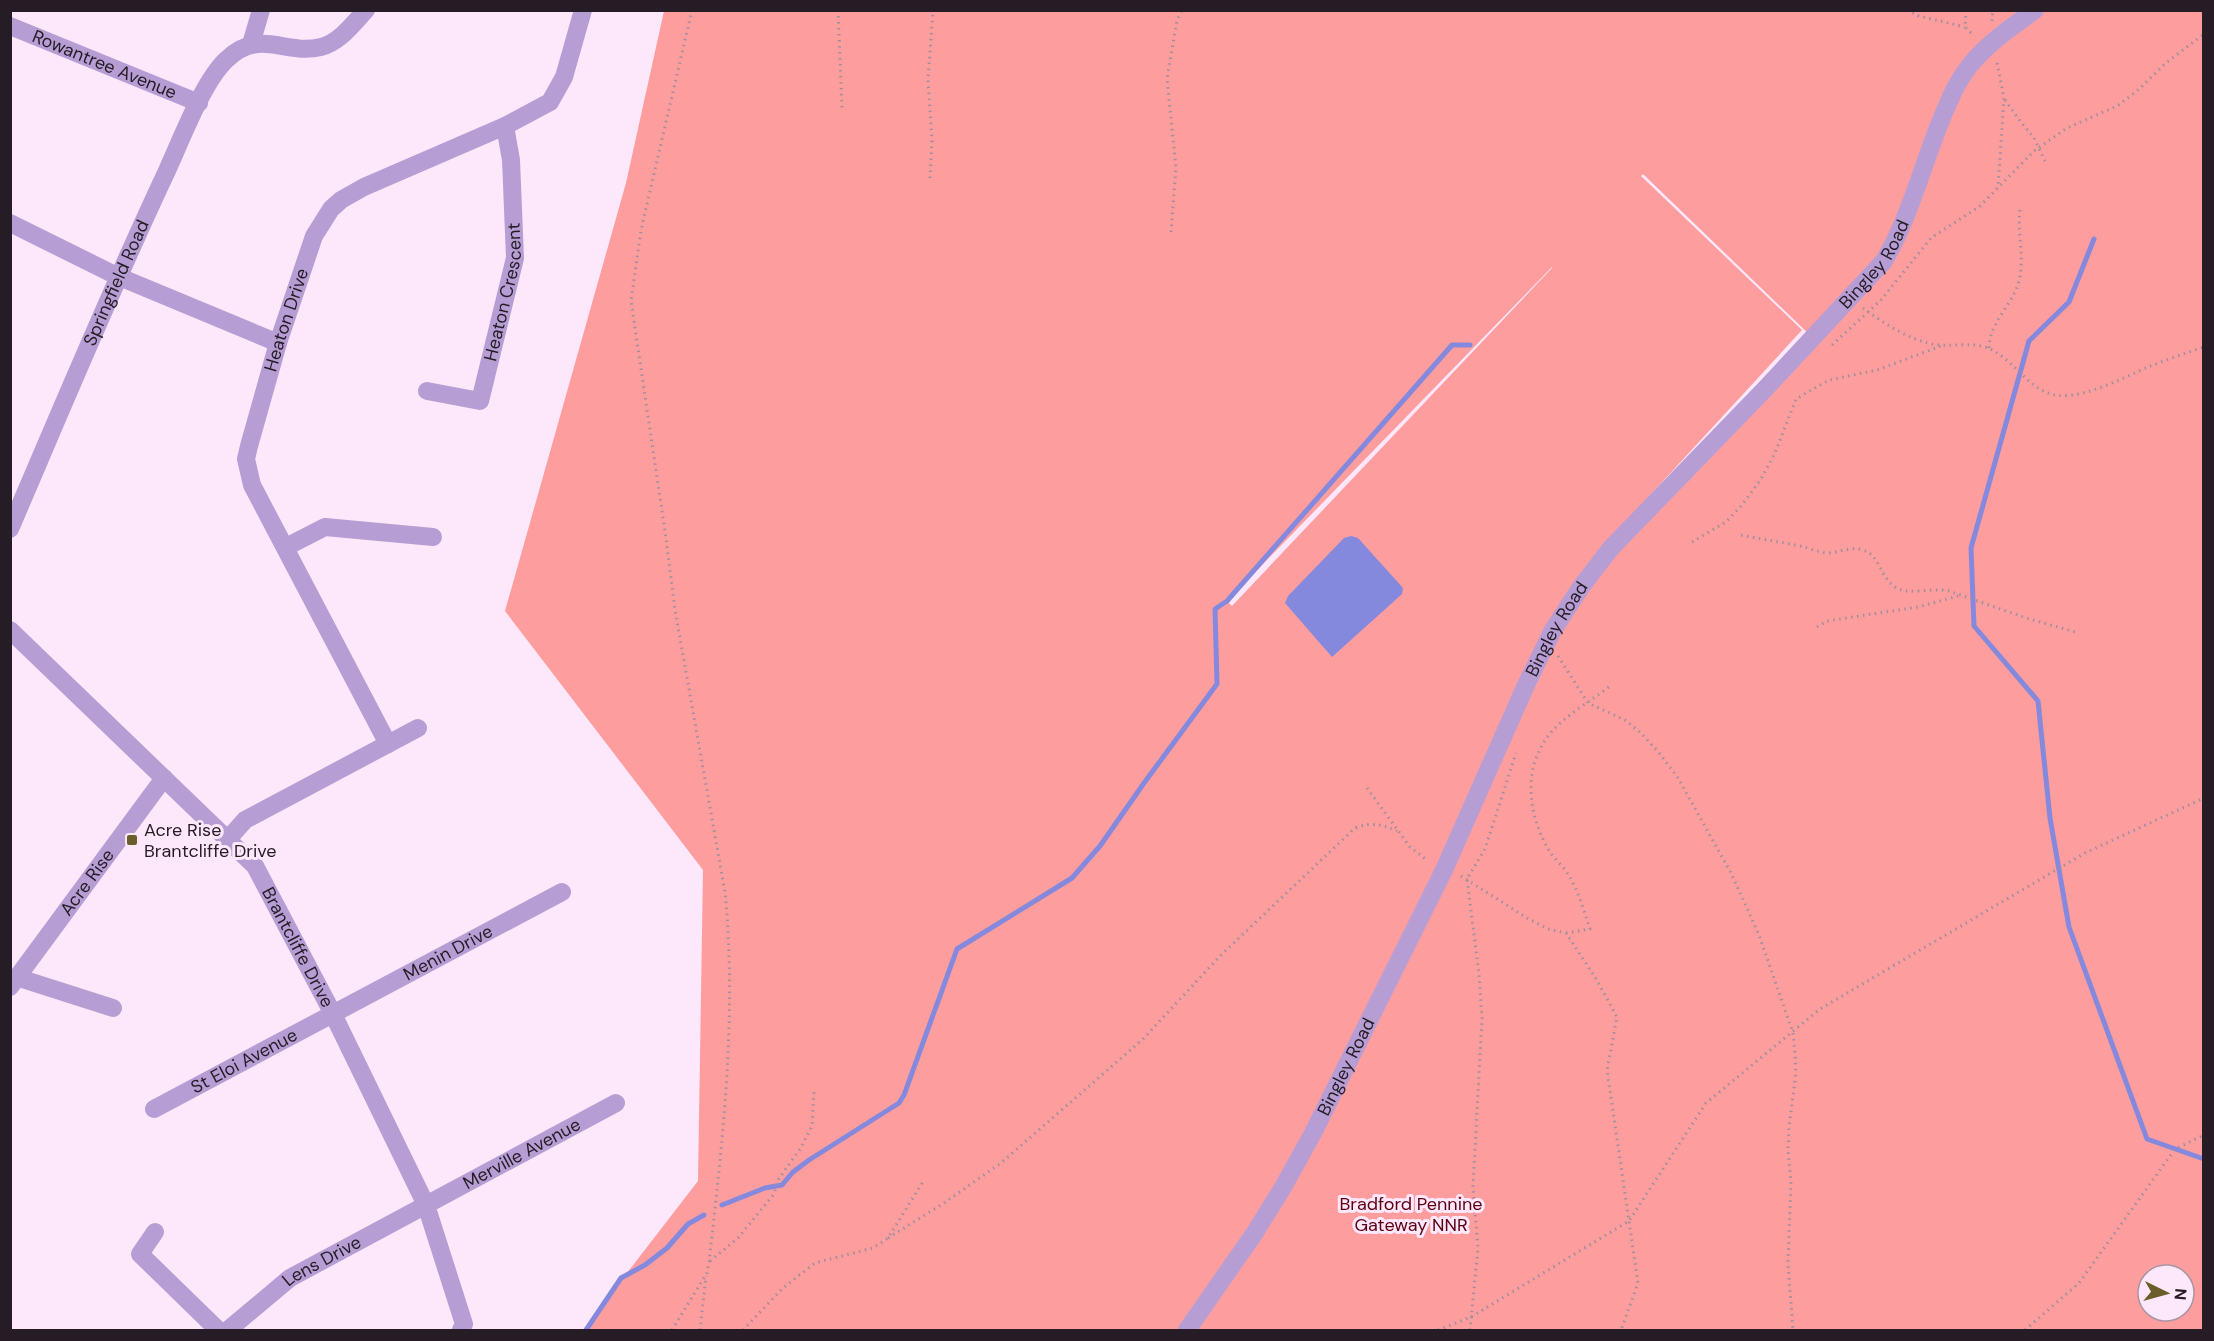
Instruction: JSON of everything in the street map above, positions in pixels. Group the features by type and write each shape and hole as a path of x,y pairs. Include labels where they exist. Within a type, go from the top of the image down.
{"street":[{"path":"261,10 246,46 274,43 310,48 321,47 342,36 366,10"},
{"name":"Heaton Drive","path":"388,744 252,486 246,459 278,343 314,236 331,209 346,196 364,187 505,126 550,102 564,78 583,10"},
{"name":"Bingley Road","path":"1187,1330 1254,1234 1282,1189 1333,1095 1444,870 1526,685 1553,630 1581,587 1611,548 1765,389 1884,261 1898,237 1950,97 1972,63 1986,48 2035,10"},
{"name":"Rowantree Avenue","path":"10,26 199,103"},
{"name":"Springfield Road","path":"10,529 117,276 199,103 218,68 246,46"},
{"name":"Heaton Crescent","path":"427,391 480,401 515,258 510,160 505,126"},
{"path":"10,223 117,276 278,343"},
{"path":"286,547 325,527 433,537"},
{"name":"Brantcliffe Drive","path":"10,630 229,838 255,866 333,1014 426,1205 465,1324 461,1330"},
{"path":"229,838 245,820 418,728"},
{"name":"Acre Rise","path":"14,982 164,778"},
{"name":"Menin Drive","path":"333,1014 562,892"},
{"path":"14,982 113,1008"},
{"name":"St Eloi Avenue","path":"154,1109 333,1014"},
{"name":"Merville Avenue","path":"426,1205 616,1103"},
{"name":"Lens Drive","path":"228,1330 290,1278 426,1205"},
{"path":"155,1232 140,1254 218,1330"}],"path":[{"path":"692,10 641,230 631,301 675,610 725,892 729,929 727,1098 700,1330"},
{"path":"837,10 842,108"},
{"path":"930,178 932,141 928,80 933,10"},
{"path":"1171,232 1176,168 1167,79 1177,20 1182,10"},
{"path":"1907,10 1919,16 1965,27 1986,48 1998,66 2004,98 1998,187 2039,147 2067,128 2116,106 2204,34"},
{"path":"1965,27 1966,10"},
{"path":"2004,98 2010,109 2028,129 2045,161"},
{"path":"1989,348 1991,332 2011,299 2020,276 2019,210"},
{"path":"1849,299 1906,335 1930,344 1972,345 1989,348 2011,363 2039,388 2058,395 2106,385 2204,347"},
{"path":"1692,542 1726,522 1761,479 1796,399 1829,380 1877,370 1943,345"},
{"path":"1741,535 1825,553 1845,549 1866,550 1895,588 1903,591 1940,589 2079,633"},
{"path":"1817,627 1827,621 1918,607 1960,595"},
{"path":"1552,664 1557,654 1588,703 1625,720 1641,733 1660,754 1678,778 1731,873 1759,935 1792,1033 1796,1073 1789,1127 1791,1182 1788,1264 1793,1330"},
{"path":"1367,788 1397,831 1423,859 1467,879 1548,929 1566,933 1590,929 1568,874 1551,854 1536,826 1531,789 1534,767 1548,736 1562,722 1610,686"},
{"path":"1470,1330 1478,1248 1473,1186 1482,1018 1467,879 1485,849 1517,751"},
{"path":"1438,1330 1471,1317 1629,1221 1706,1103 1820,1009 2085,853 2204,798"},
{"path":"743,1330 783,1288 815,1263 873,1248 1001,1163 1144,1038 1220,956 1355,828 1376,824 1397,831"},
{"path":"1566,933 1595,977 1617,1017 1607,1071 1638,1283 1621,1330"},
{"path":"709,1262 738,1238 774,1194 778,1180 800,1149 812,1126 814,1091"},
{"path":"2025,1330 2079,1283 2175,1149 2204,1135"},
{"path":"888,1238 924,1180"},
{"path":"672,1330 706,1273"}],"green space":[{"name":"Bradford Pennine Gateway NNR","path":"664,11 2203,11 2203,1330 583,1330 698,1181 703,870 505,611 626,183","holes":["1643,174 1812,337 1606,543 1802,330 1641,176","1552,268 1232,606 1227,601"]}],"water":[{"path":"1351,536 1358,538 1403,588 1402,594 1332,657 1285,603 1288,596 1344,538"}],"waterway":[{"path":"2094,239 2069,302 2029,341 1971,548 1974,626 2038,701 2050,818 2069,927 2147,1139 2204,1159"},
{"path":"722,1205 765,1188 782,1185 793,1172 809,1160 899,1103 904,1095 957,949 1072,878 1100,846 1217,684 1215,609 1227,601 1452,345 1470,345"},
{"path":"586,1330 621,1278 645,1265 667,1248 688,1224 704,1215"}],"place":[{"name":"Acre Rise Brantcliffe Drive","path":"132,840"}]}
